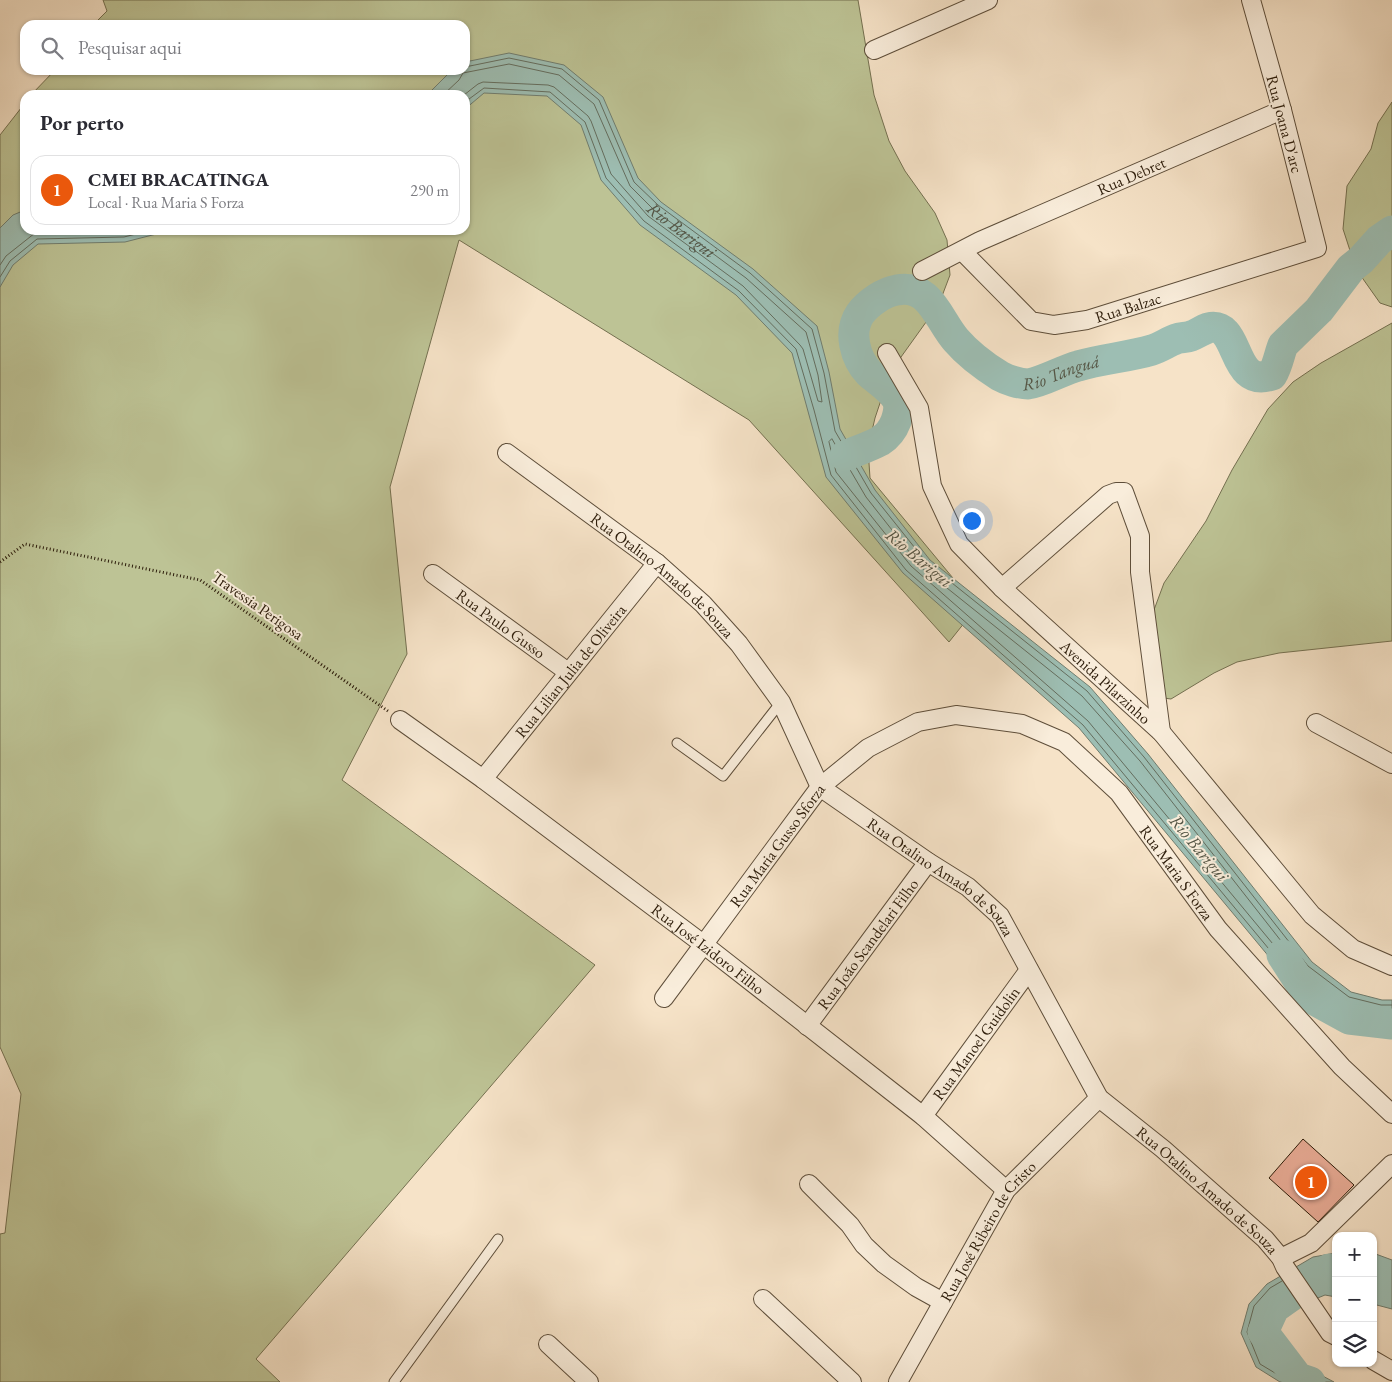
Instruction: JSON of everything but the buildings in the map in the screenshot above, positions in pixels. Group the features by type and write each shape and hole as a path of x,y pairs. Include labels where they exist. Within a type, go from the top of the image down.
{"street":[{"path":"874,50 988,0"},
{"name":"Rua Joana D'arc","path":"1250,0 1282,110 1317,248"},
{"name":"Rua Debret","path":"922,272 980,241 1282,110"},
{"name":"Rua Balzac","path":"962,251 1031,321 1054,325 1087,320 1317,248"},
{"name":"Avenida Pilarzinho","path":"887,353 919,408 932,486 959,544 1002,588 1161,732 1312,915 1353,949 1392,966"},
{"name":"Rua Otalino Amado de Souza","path":"507,453 657,563 709,610 739,644 781,702 820,787 928,862 968,886 1000,916 1099,1098 1185,1168 1265,1239 1332,1334"},
{"path":"1002,588 1108,495 1124,492 1140,536 1140,572 1161,732"},
{"name":"Rua Lilian Julia de Oliveira","path":"482,778 657,563"},
{"name":"Rua Paulo Gusso","path":"433,574 568,672"},
{"name":"Rua Maria S Forza","path":"918,722 956,716 1022,724 1064,742 1119,793 1218,929 1342,1067 1392,1114"},
{"name":"Rua José Izidoro Filho","path":"400,720 482,778 703,944 922,1116 1006,1190"},
{"name":"Rua Maria Gusso Sforza","path":"664,998 820,787 868,748 918,722"},
{"path":"1316,723 1392,764"},
{"name":"Rua João Scandelari Filho","path":"807,1026 928,862"},
{"name":"Rua Manoel Guidolin","path":"922,1116 1029,970"},
{"name":"Rua José Ribeiro de Cristo","path":"898,1382 1006,1190 1099,1098"},
{"path":"1283,1262 1311,1243 1392,1164"},
{"path":"810,1184 850,1225 864,1245 884,1264 916,1287 943,1302"},
{"path":"763,1299 852,1382"},
{"path":"548,1344 588,1382"},
{"path":"1377,1362 1392,1371"}],"lane":[{"path":"677,743 722,776 781,702"},
{"path":"394,1382 498,1239"}],"path":[{"name":"Travessia Perigosa","path":"0,562 25,544 200,580 400,720"}],"green space":[{"path":"103,0 858,0 874,95 889,141 905,171 935,213 947,240 950,275 939,304 901,357 885,388 868,448 870,478 977,607 949,642 749,420 459,240 390,487 407,654 342,780 595,965 256,1359 280,1382 0,1382 0,1234 5,1233 21,1094 0,1047 0,135 20,109 20,235 470,235 470,90 36,90 50,75 470,75 470,20 98,20 107,11"},
{"path":"1392,102 1392,307 1380,303 1356,269 1343,229 1347,186 1371,149 1378,123"},
{"path":"1392,323 1392,641 1279,653 1237,662 1214,673 1171,699 1148,696 1148,626 1164,583 1206,521 1232,470 1268,409 1293,382 1321,363"}],"water":[{"path":"509,53 564,65 603,97 638,178 661,202 753,269 817,326 829,372 840,429 875,490 930,560 1090,687 1148,754 1312,962 1351,992 1382,1000 1392,1000 1392,1018 1337,1012 1290,982 1079,728 903,573 826,477 792,353 736,295 640,225 601,180 581,125 547,96 484,93 470,105 470,90 432,90 447,75 470,75 470,61"},
{"path":"20,212 20,235 152,235 125,242 38,244 13,265 0,287 0,228 13,215"},
{"path":"1332,1254 1332,1296 1325,1295 1279,1314 1268,1347 1334,1382 1280,1382 1256,1367 1241,1333 1249,1304 1267,1284 1313,1257"},
{"path":"1377,1254 1392,1260 1392,1309 1377,1305"}],"waterway":[{"name":"Rio Tanguá","path":"845,456 883,439 892,430 898,414 899,405 896,398 864,367 857,352 854,337 856,321 860,314 872,302 887,293 908,289 918,292 933,305 950,332 966,350 1000,376 1017,383 1034,383 1078,366 1152,350 1208,328 1219,328 1226,334 1242,364 1249,372 1258,377 1272,375 1283,345 1319,310 1351,268 1379,240 1392,231"},
{"name":"Rio Barigui","path":"1282,955 1309,997 1349,1019 1392,1024"},
{"name":"Rio Barigui","path":"1310,1382 1298,1378 1263,1332 1274,1308 1329,1269 1332,1269"}],"place":[{"name":"CMEI BRACATINGA","path":"1311,1182"}]}
